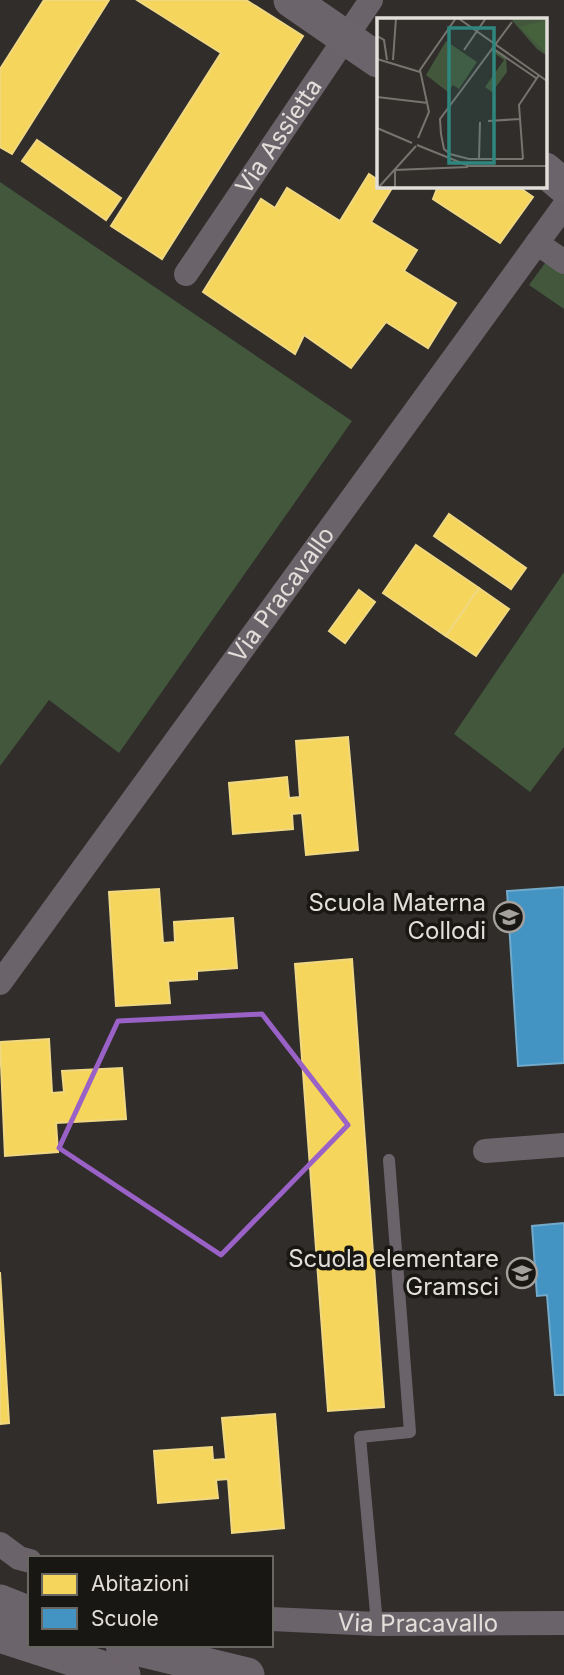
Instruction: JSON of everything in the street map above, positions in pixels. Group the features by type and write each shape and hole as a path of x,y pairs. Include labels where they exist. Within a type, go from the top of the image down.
{"main road":[{"path":"291,0 377,59"},
{"path":"546,171 564,186"},
{"path":"0,1602 28,1613"},
{"path":"0,1634 69,1667 123,1675"},
{"path":"131,1647 247,1675"}],"street":[{"name":"Via Assietta","path":"186,274 371,0"},
{"name":"Via Pracavallo","path":"0,982 564,206"},
{"path":"537,243 564,262"},
{"path":"485,1152 564,1145"},
{"path":"0,1544 19,1558 28,1560"},
{"name":"Via Pracavallo","path":"273,1619 377,1625 564,1623"}],"lane":[{"path":"377,1625 360,1437 410,1432 389,1160"}],"highlighted area":[{"path":"262,1014 348,1125 221,1255 59,1148 118,1021"}],"green space":[{"path":"0,182 352,421 119,753 49,700 0,766"},
{"path":"559,244 564,247 564,309 529,285"},
{"path":"564,572 564,747 530,792 454,734"}],"building: Abitazioni":[{"path":"44,0 109,0 12,154 0,147 0,69"},
{"path":"137,0 246,0 303,36 162,259 111,226 221,53"},
{"path":"37,140 121,198 106,220 22,161"},
{"path":"369,174 377,179 377,187 392,188 371,222 417,250 404,271 456,303 428,348 386,322 351,368 304,335 295,354 203,292 261,199 275,208 287,188 340,221"},
{"path":"438,187 518,187 533,197 500,243 433,199"},
{"path":"449,514 526,568 511,589 434,536"},
{"path":"416,545 479,588 446,636 383,593"},
{"path":"479,588 509,609 476,656 446,636"},
{"path":"359,590 375,602 345,643 329,631"},
{"path":"348,737 358,850 306,855 302,813 292,814 293,829 233,834 229,783 287,777 289,798 300,797 296,741"},
{"path":"159,889 163,943 175,942 174,922 233,918 237,968 197,971 197,979 168,981 170,1003 116,1006 109,892"},
{"path":"352,959 384,1407 328,1411 295,964"},
{"path":"49,1039 52,1093 64,1092 62,1071 122,1068 126,1119 56,1123 58,1152 5,1156 0,1042"},
{"path":"0,1272 9,1423 0,1424"},
{"path":"275,1414 284,1528 232,1533 228,1479 216,1480 218,1498 158,1503 154,1451 212,1447 213,1460 226,1459 222,1418"}],"building: Scuole":[{"path":"564,887 564,1063 518,1066 507,891"},
{"path":"564,1223 564,1395 555,1395 547,1295 537,1296 532,1226"}],"place":[{"name":"Scuola Materna Collodi","path":"509,917"},
{"name":"Scuola elementare Gramsci","path":"522,1273"}]}
